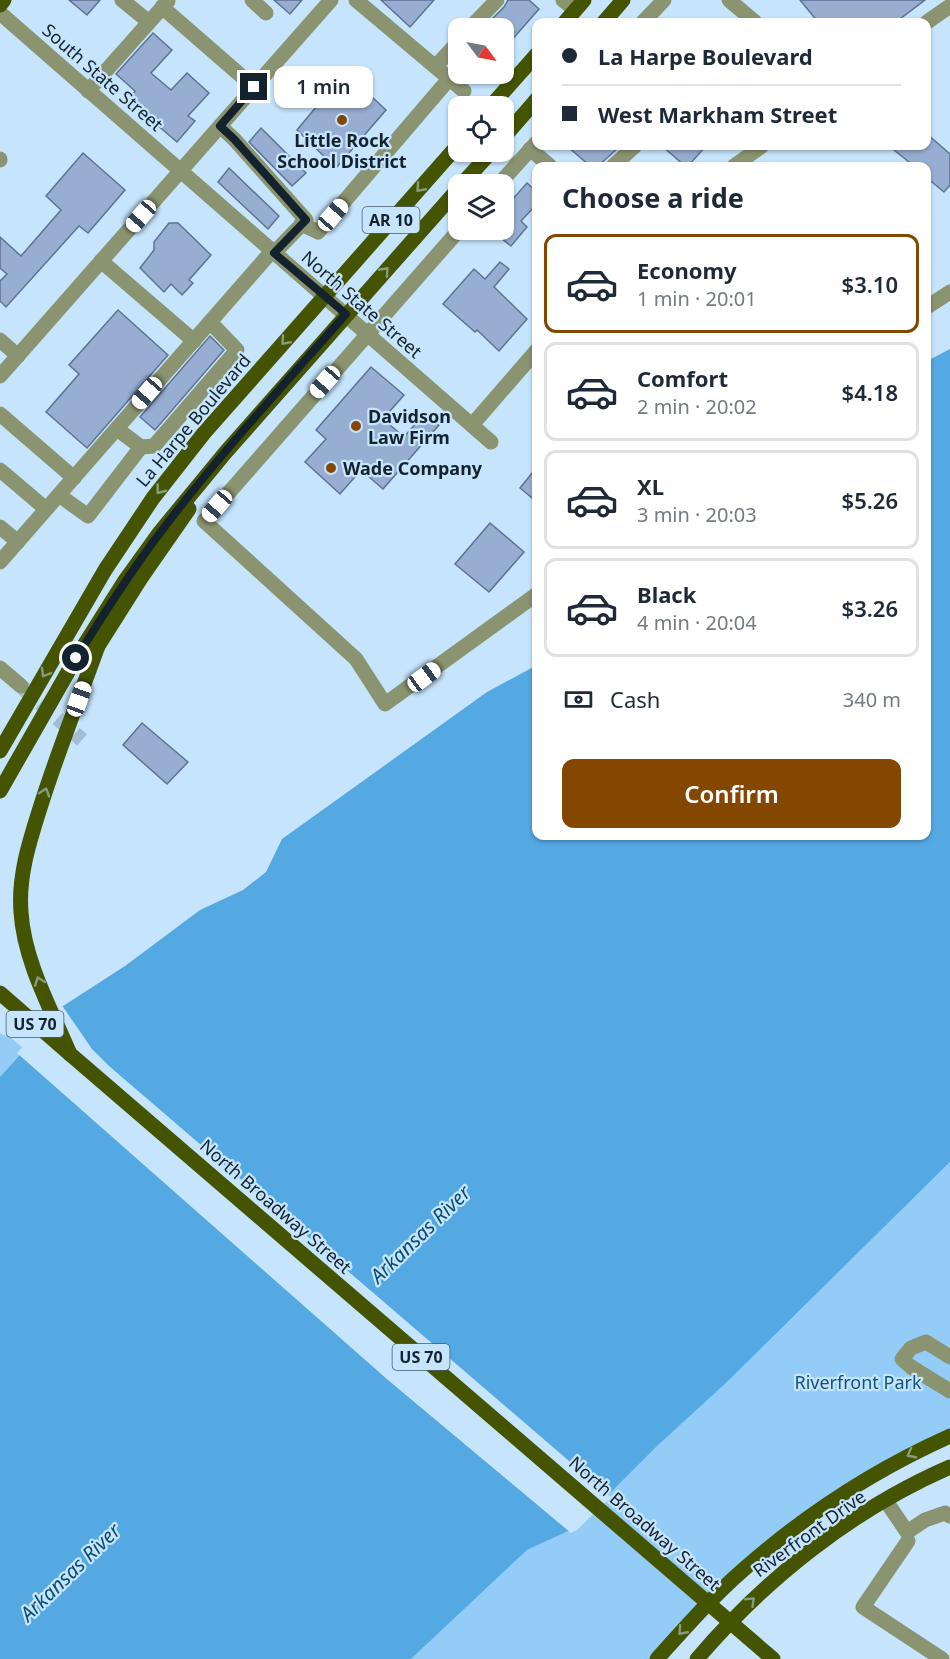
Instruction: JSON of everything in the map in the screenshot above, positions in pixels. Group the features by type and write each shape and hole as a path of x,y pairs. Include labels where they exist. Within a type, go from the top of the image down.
{"main road":[{"path":"0,5 4,0"},
{"path":"607,18 623,0"},
{"path":"569,18 580,5"},
{"path":"500,96 532,60"},
{"path":"514,125 532,105"},
{"name":"La Harpe Boulevard","path":"0,751 105,570 153,498 204,433 448,156"},
{"name":"AR 10","path":"471,174 482,162"},
{"name":"AR 10","path":"0,791 76,658 124,582 167,523 225,453 448,199"},
{"path":"70,1054 27,947 21,912 21,878 28,844 51,773 98,646 225,453"},
{"name":"North Broadway Street","path":"0,993 773,1659"},
{"name":"Riverfront Drive","path":"657,1659 742,1571 793,1529 873,1475 950,1436"},
{"name":"Riverfront Drive","path":"697,1659 719,1633 782,1574 833,1534 892,1497 950,1467"}],"street":[{"path":"122,0 149,22"},
{"path":"252,0 266,13"},
{"path":"0,376 331,0"},
{"path":"356,0 448,78"},
{"path":"479,18 496,0"},
{"path":"563,0 580,5"},
{"path":"648,18 664,0"},
{"path":"729,0 750,18"},
{"path":"88,91 165,4 254,87"},
{"path":"931,19 950,6"},
{"name":"South State Street","path":"0,13 180,171"},
{"path":"436,66 448,53"},
{"path":"301,224 318,232 448,80"},
{"path":"455,84 464,91"},
{"path":"0,562 210,322 273,252 306,220 220,126"},
{"path":"508,174 532,148"},
{"path":"537,150 547,162"},
{"path":"617,162 631,150"},
{"path":"740,162 756,150"},
{"name":"North State Street","path":"180,171 491,442"},
{"path":"450,240 204,521 356,659 385,704 532,598"},
{"path":"101,261 194,341"},
{"path":"931,304 950,292"},
{"path":"117,429 141,447 154,446 237,350 210,322"},
{"path":"0,340 18,356"},
{"path":"472,425 532,356"},
{"path":"0,414 74,478"},
{"path":"59,495 88,516 141,447"},
{"path":"0,470 46,509"},
{"path":"0,527 18,542"},
{"path":"0,668 21,686"},
{"path":"950,1357 926,1342 911,1348 902,1359 950,1391"},
{"path":"892,1497 908,1532 925,1520 945,1513 950,1516"},
{"path":"908,1541 863,1607 942,1659"}],"green space":[{"path":"0,1033 9,1036 24,1049 0,1077"},
{"name":"Riverfront Park","path":"950,1162 950,1441 873,1475 733,1580 657,1659 411,1659 527,1550 575,1528 672,1429 728,1381"}],"water":[{"name":"Arkansas River","path":"950,349 950,1162 575,1528 527,1550 411,1659 0,1659 0,1077 63,1006 125,966 200,910 243,890 266,872 282,839 487,692 532,668 532,840 931,840 931,359"}],"pier":[{"path":"61,1004 92,1049 109,1066 611,1497 571,1533 388,1380 17,1053"}],"building":[{"path":"69,0 100,0 87,15"},
{"path":"274,0 302,0 290,14"},
{"path":"381,0 434,0 410,27"},
{"path":"508,0 529,0 539,9 514,38 514,18 493,18"},
{"path":"800,0 925,0 901,18 815,18"},
{"path":"153,33 172,50 151,73 171,90 187,73 209,93 188,116 195,121 177,142 128,100 135,91 116,74"},
{"name":"Little Rock School District","path":"345,72 386,110 336,168 297,130"},
{"path":"261,128 306,173 292,186 249,142"},
{"path":"931,137 950,154 950,185 944,192 931,181 931,162 909,162 894,150 931,150"},
{"path":"572,150 616,150 602,162 585,162"},
{"path":"667,150 702,150 692,162 680,162"},
{"path":"83,153 125,190 88,233 79,226 6,307 0,301 0,281 7,274 0,268 0,237 21,256 61,210 46,196"},
{"path":"229,168 279,216 268,229 218,182"},
{"path":"527,183 532,188 532,209 521,221 527,227 511,246 504,240 514,240 514,198"},
{"path":"169,223 178,223 211,255 189,280 193,283 182,295 171,284 164,292 140,268 154,250 154,242"},
{"path":"500,262 509,269 494,287 527,319 499,351 477,330 475,332 443,304 474,269 485,279"},
{"path":"118,310 168,355 87,448 46,412 79,374 69,365"},
{"path":"210,336 224,350 155,430 140,417"},
{"name":"Davidson Law Firm","path":"371,367 404,395 383,419 404,437 425,413 439,425 383,489 361,470 340,494 305,462 326,439 316,430"},
{"path":"532,473 532,498 520,488"},
{"path":"490,523 524,552 489,592 455,564"},
{"path":"142,723 188,762 167,784 123,745"}],"tunnel":[{"path":"23,688 82,740"}],"place":[{"name":"Little Rock School District","path":"342,120"},
{"name":"Davidson Law Firm","path":"356,426"},
{"name":"Wade Company","path":"331,468"}],"route":[{"path":"76,658 124,582 160,532 201,480 346,314 274,253 281,243 306,220 220,126 254,87"}]}
